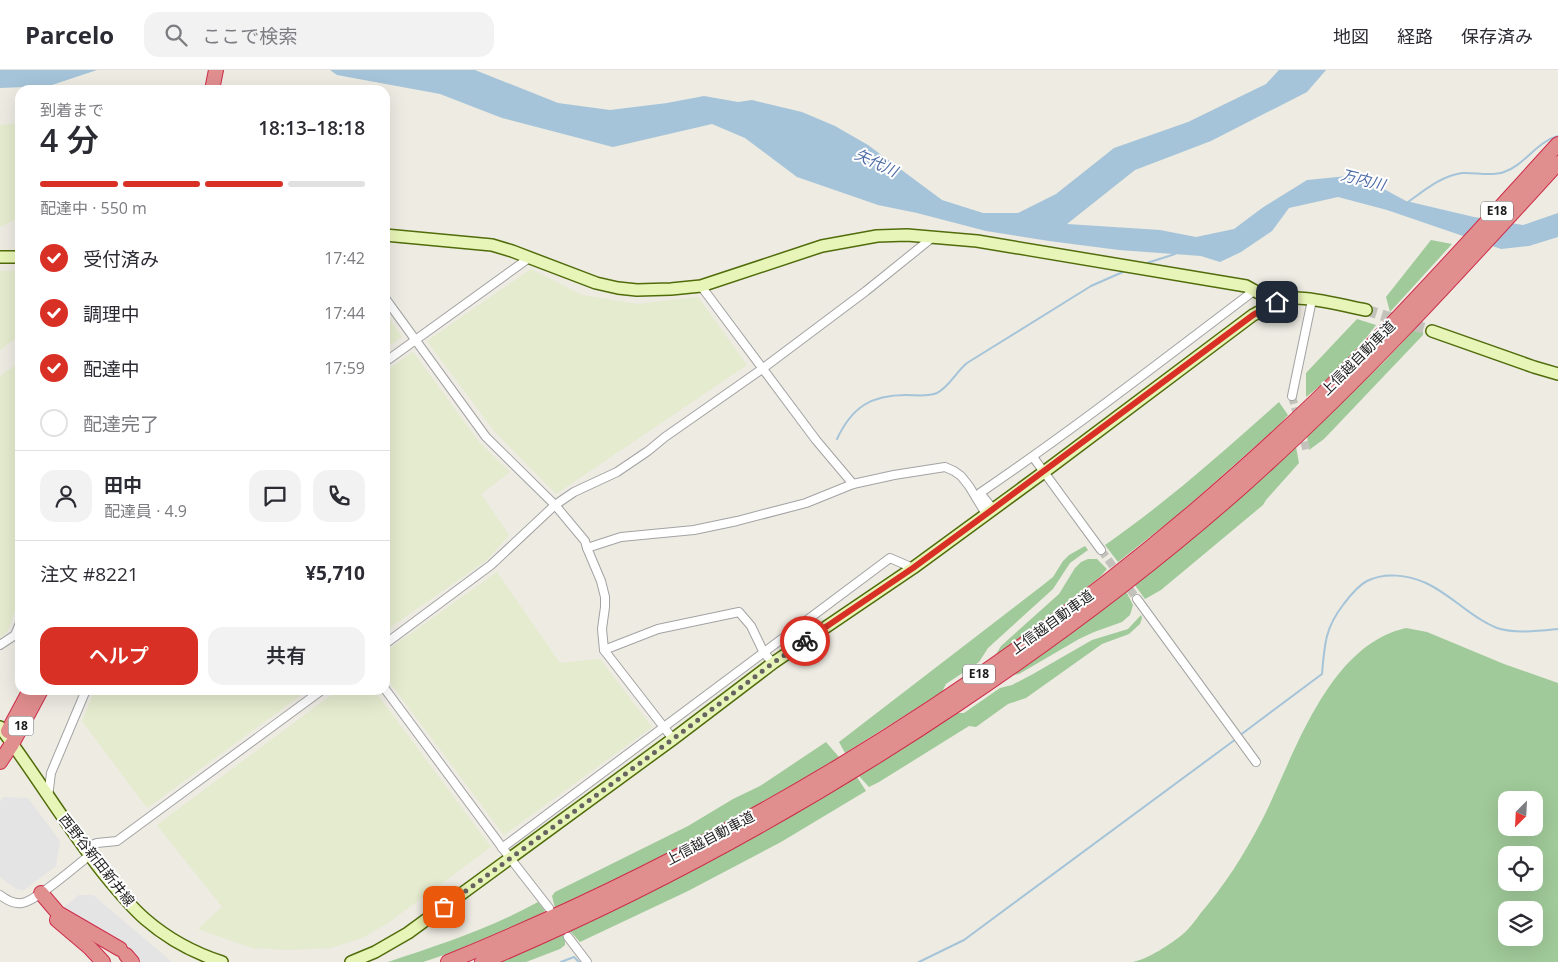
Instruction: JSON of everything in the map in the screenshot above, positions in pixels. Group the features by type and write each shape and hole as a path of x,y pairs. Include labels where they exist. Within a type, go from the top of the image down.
{"highway":[{"path":"213,85 216,70"},
{"name":"E18","path":"1440,283 1558,144"},
{"name":"E18","path":"1440,283 1558,163"},
{"name":"上信越自動車道","path":"449,961 586,902 718,834 798,790 890,734 1012,652 1101,586 1196,509 1316,400 1440,283"},
{"name":"上信越自動車道","path":"482,962 633,893 756,828 900,742 1032,653 1155,561 1245,484 1365,371 1440,283"},
{"name":"18","path":"0,762 4,737 27,695"},
{"name":"18","path":"4,737 37,695"},
{"path":"38,895 58,913 126,955"},
{"path":"38,895 42,907 90,948 103,962"}],"main road":[{"path":"390,235 492,245 596,283 618,288 657,290 701,286 822,246 877,236 907,235 987,242 1246,286 1277,302"},
{"path":"0,257 15,257"},
{"path":"350,962 375,952 408,934 773,663 913,568 1253,315 1277,302 1292,298 1366,310"},
{"path":"1432,331 1558,374"},
{"name":"西野谷新田新井線","path":"4,737 87,852 122,896 152,925 190,950 222,962"}],"street":[{"path":"390,640 492,565 556,505 574,492 617,472 762,369 866,291 933,237"},
{"path":"390,358 529,258"},
{"path":"701,286 816,440 852,484"},
{"path":"989,512 980,493 1033,457 1255,290"},
{"path":"1292,396 1312,300"},
{"path":"390,305 486,437 556,505 585,542 601,581 605,598 602,629 604,650 673,739"},
{"path":"1033,457 1101,550"},
{"path":"587,548 621,537 694,530 737,521 806,503 852,484 945,467 954,470 960,476 989,512"},
{"path":"502,848 890,558 913,568"},
{"path":"1137,599 1256,762"},
{"path":"604,650 658,629 739,612 751,626 764,653 773,663"},
{"path":"0,646 15,636"},
{"path":"48,797 51,773 84,695"},
{"path":"0,895 8,901 20,903 26,902 38,895 97,843 117,841 315,695"},
{"path":"389,695 502,848 550,908"},
{"path":"568,937 587,962"}],"green space":[{"path":"15,124 15,220 0,227 0,125"},
{"path":"1431,240 1452,244 1390,312 1386,297"},
{"path":"531,269 582,295 638,304 698,297 747,365 556,494 495,432 427,341"},
{"path":"15,270 15,339 0,350 0,271"},
{"path":"1357,319 1376,325 1343,364 1306,397 1306,373"},
{"path":"390,320 402,337 390,345"},
{"path":"1417,327 1423,331 1423,335 1324,439 1309,450 1307,436 1384,362"},
{"path":"413,352 479,442 510,472 481,494 509,535 487,560 390,628 390,368"},
{"path":"15,366 15,612 7,632 0,638 0,376"},
{"path":"1279,402 1288,415 1278,426 1180,513 1118,562 1105,545 1173,494"},
{"path":"1296,447 1299,463 1263,505 1161,590 1145,599 1134,584 1191,539"},
{"path":"1085,546 1088,550 1070,563 1053,589 988,648 979,662 946,684 942,692 845,753 839,742 1043,585 1053,577 1069,555"},
{"path":"1088,559 1097,559 1107,569 1101,576 1057,611 995,656 1001,646 1059,594 1075,568 1081,562"},
{"path":"497,572 560,663 600,659 652,727 504,835 390,683 390,648"},
{"path":"1126,591 1133,605 1130,615 1122,622 1079,639 1019,674 1014,675"},
{"path":"1141,615 1140,624 1129,634 1102,644 1026,698 1008,704 976,727 969,726 879,782 869,787 858,775 956,713 964,713 1000,688 1012,685 1092,640 1128,629"},
{"path":"1406,628 1427,632 1504,664 1558,683 1558,962 1133,962 1159,951 1183,934 1192,925 1233,870 1261,822 1300,737 1316,708 1334,680 1354,657 1378,639"},
{"path":"93,695 301,695 147,808 82,721"},
{"path":"331,695 378,695 491,847 388,923 362,938 331,948 287,950 252,948 198,929 222,907 157,825"},
{"path":"826,742 839,757 699,837 628,874 555,908 552,896 555,892 688,826 733,799 760,786"},
{"path":"857,777 866,791 781,842 688,891 580,942 569,930 777,823"},
{"path":"538,902 545,911 535,918 447,954 423,962 388,962 483,928"},
{"path":"562,934 565,945 560,949 526,962 497,962"}],"shaded area":[{"path":"3,797 28,798 60,841 56,866 24,890 16,889 0,877 0,802"},
{"path":"79,895 93,895 172,962 137,962 60,910"}],"water":[{"path":"0,70 97,70 52,85 15,85 15,87 0,88"},
{"path":"330,70 475,70 558,103 610,110 704,96 738,102 752,100 802,112 835,126 868,145 942,200 983,213 1018,213 1056,194 1114,148 1188,122 1266,84 1279,70 1326,70 1307,92 1211,141 1135,170 1067,224 1160,230 1196,237 1234,229 1262,208 1307,180 1358,175 1406,201 1474,217 1523,225 1558,213 1558,237 1529,246 1501,249 1387,210 1338,197 1289,208 1272,231 1241,252 1220,262 1201,256 1119,250 1049,241 986,231 878,205 797,177 745,138 712,124 613,147 502,118 440,94 337,75"}],"waterway":[{"path":"1408,202 1447,177 1462,173 1494,174 1511,169 1543,143 1558,136"},
{"path":"1144,264 1175,254"},
{"path":"837,439 849,419 864,405 883,397 937,393 967,363 1091,286 1125,271"},
{"path":"1239,736 1322,674 1328,632 1338,612 1363,583 1374,578 1396,576 1412,578 1426,583 1488,624 1504,630 1535,631 1558,629"},
{"path":"919,962 964,940 1236,739"},
{"path":"561,962 574,957 579,962"}],"tunnel":[{"path":"1366,310 1432,331"},
{"path":"1292,396 1298,419"},
{"path":"1301,430 1307,452"},
{"path":"1101,550 1137,599"}],"way so far":[{"path":"444,907 805,641"}],"route":[{"path":"805,641 913,568 1253,315 1277,302"}],"water label":[{"name":"矢代川","path":"876,163"},
{"name":"万内川","path":"1363,180"}]}
